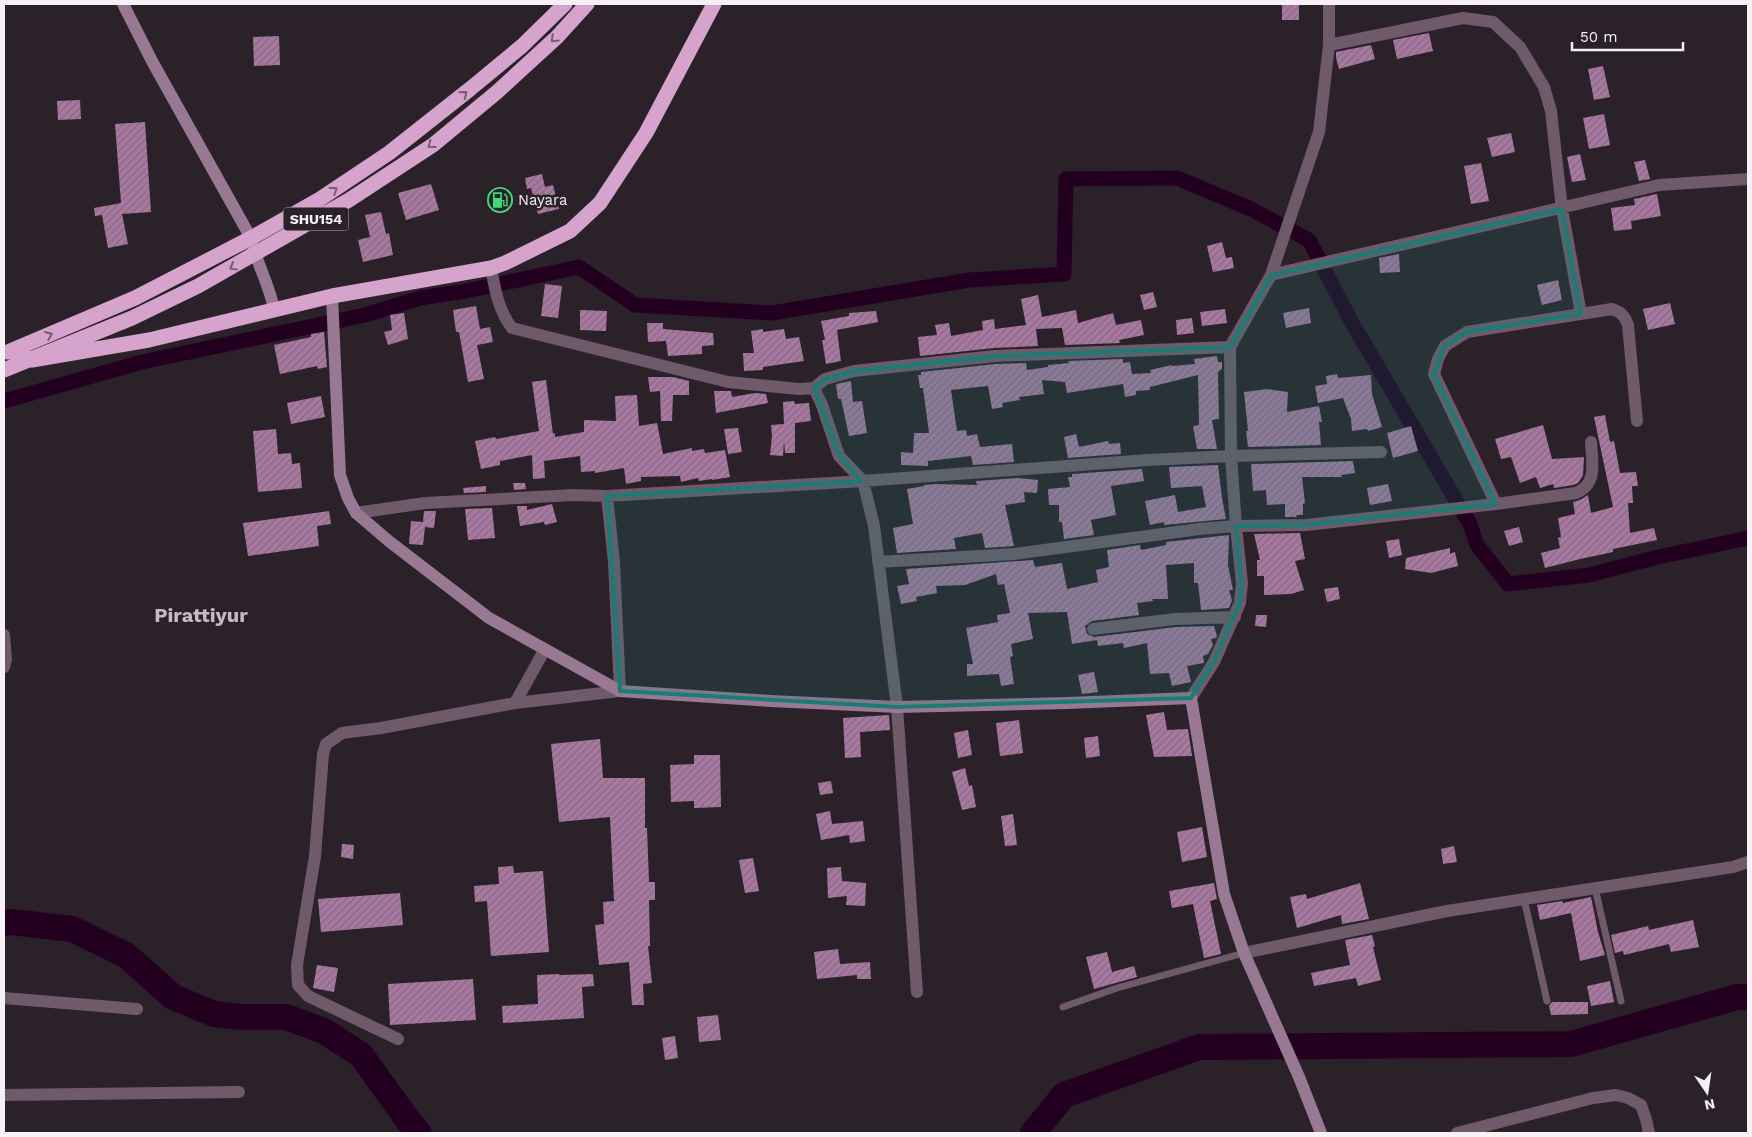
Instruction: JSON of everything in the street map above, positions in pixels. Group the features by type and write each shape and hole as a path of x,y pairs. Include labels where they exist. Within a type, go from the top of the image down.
{"highway":[{"name":"SHU154","path":"4,370 132,318 198,286 349,200 433,144 496,92 557,37 587,4"},
{"path":"8,352 32,360 149,340 274,310 332,304 492,271 570,231 600,203 646,134 714,4"},
{"path":"8,352 135,298 251,238 320,199 389,153 522,46 561,5"}],"street":[{"path":"124,4 153,63 251,238 254,255 270,292 274,310"},
{"path":"1321,1133 1299,1077 1244,953 1224,894 1191,698 1214,662 1240,603 1242,583 1231,456 1230,347 1271,275 1320,132 1329,45 1329,4"},
{"path":"1329,45 1462,18 1493,22 1520,47 1544,87 1551,111 1562,209 1581,314"},
{"path":"1271,275 1659,185 1748,179"},
{"path":"492,271 502,313 512,328 728,382 799,389 814,388 825,379 854,371 995,356 1230,347"},
{"path":"332,304 340,475 348,498 356,513 390,542 489,618 620,691"},
{"path":"1496,504 1434,374 1445,346 1467,332 1612,309 1620,312 1625,317 1630,334 1638,421"},
{"path":"814,388 822,405 838,456 863,481 874,526 897,706 917,992"},
{"path":"878,562 1014,554 1199,529 1236,526 1306,525 1496,504 1576,493 1586,489 1590,483 1592,474 1591,442"},
{"path":"356,513 425,503 572,494 607,496 863,481 1138,461 1231,456 1381,452"},
{"path":"607,496 614,562 620,691"},
{"path":"1093,630 1175,619 1235,617"},
{"path":"4,635 6,659 4,668"},
{"path":"515,703 545,649"},
{"path":"398,1039 308,996 298,985 297,966 315,856 323,754 326,744 342,733 381,728 515,703 620,691 771,701 897,706 1067,704 1191,698"},
{"path":"1244,953 1447,911 1733,866 1748,862"},
{"path":"4,998 137,1009"},
{"path":"4,1095 238,1092"},
{"path":"1457,1133 1592,1098 1616,1095 1628,1098 1641,1105 1649,1133"}],"lane":[{"path":"1595,888 1620,1001"},
{"path":"1524,899 1547,1001"},
{"path":"1063,1007 1117,988 1244,953"}],"highlighted area":[{"path":"1562,209 1581,314 1467,332 1445,346 1434,374 1496,504 1306,525 1236,526 1242,583 1240,603 1214,662 1191,698 897,707 620,691 607,496 861,481 839,456 814,388 825,379 854,371 995,356 1230,347 1271,275"}],"building":[{"path":"1282,4 1299,4 1299,20 1282,20"},
{"path":"1429,33 1433,51 1397,59 1393,40"},
{"path":"279,36 280,65 254,66 253,37"},
{"path":"1371,45 1375,59 1339,69 1336,52"},
{"path":"1603,66 1610,97 1594,100 1588,69"},
{"path":"80,100 81,119 58,120 57,101"},
{"path":"1604,114 1610,145 1589,149 1583,118"},
{"path":"145,122 151,212 122,214 128,244 108,248 102,215 95,216 94,208 121,203 115,124"},
{"path":"1511,133 1515,152 1492,157 1487,138"},
{"path":"1580,154 1586,180 1572,182 1567,157"},
{"path":"1645,160 1650,179 1639,181 1634,162"},
{"path":"1481,163 1489,201 1471,204 1464,166"},
{"path":"542,174 545,187 553,185 559,209 538,214 531,188 527,189 525,178"},
{"path":"431,184 439,210 406,220 398,193"},
{"path":"1657,194 1661,216 1631,221 1632,229 1614,231 1611,208 1635,205 1634,199"},
{"path":"381,212 386,234 389,233 393,255 363,262 358,240 370,237 365,215"},
{"path":"1222,242 1226,258 1232,257 1234,268 1213,272 1207,246"},
{"path":"1399,254 1400,272 1380,273 1379,258"},
{"path":"1558,280 1562,300 1542,305 1537,285"},
{"path":"545,284 562,286 558,318 541,316"},
{"path":"1153,292 1157,307 1144,310 1140,295"},
{"path":"1038,295 1042,317 1076,310 1078,323 1113,313 1116,325 1141,320 1144,335 1119,340 1120,343 1065,345 1062,328 1036,329 1038,346 994,348 920,356 918,337 937,335 935,325 949,323 951,336 983,330 982,321 994,319 995,329 1026,325 1021,299"},
{"path":"1670,303 1675,324 1648,330 1643,309"},
{"path":"476,306 480,329 490,327 493,342 477,345 484,379 468,382 459,332 456,332 453,310"},
{"path":"1309,308 1311,323 1286,328 1283,313"},
{"path":"1225,309 1227,323 1202,326 1200,312"},
{"path":"580,310 607,311 606,331 580,330"},
{"path":"876,311 878,322 837,330 841,361 826,364 822,340 825,340 821,321 849,316 849,313"},
{"path":"404,313 408,339 388,345 384,332 392,330 390,315"},
{"path":"1192,318 1194,333 1177,335 1176,320"},
{"path":"647,323 663,323 663,329 713,333 714,345 702,346 702,354 668,356 666,341 648,342"},
{"path":"763,329 763,332 784,329 786,339 799,337 804,361 763,367 763,370 744,371 743,353 754,353 751,331"},
{"path":"324,332 327,367 318,369 317,366 280,374 274,345 311,337 311,334"},
{"path":"1217,356 1218,362 1222,362 1222,369 1218,372 1219,419 1212,420 1217,449 1197,449 1193,426 1199,425 1198,375 1150,387 1150,390 1136,391 1136,395 1125,397 1123,384 1067,393 1065,382 1042,380 1044,394 1019,397 1020,400 1002,403 1003,407 992,409 988,386 951,390 957,431 966,430 967,436 977,434 980,447 1012,444 1014,462 973,465 971,456 928,461 928,466 901,465 901,452 913,453 914,433 929,433 923,388 920,388 918,375 921,375 921,372 996,364 1026,363 1027,370 1069,363 1068,361 1123,359 1123,363 1130,362 1132,374 1151,373 1150,370 1172,365 1195,364 1194,359"},
{"path":"1337,374 1338,378 1371,375 1372,394 1382,427 1368,431 1367,429 1352,431 1351,419 1343,398 1318,403 1315,386 1327,384 1326,376"},
{"path":"648,377 673,377 689,381 689,395 673,395 672,421 661,421 660,391 650,392"},
{"path":"546,380 553,434 555,433 555,437 584,432 584,420 616,421 615,396 637,395 639,426 657,423 663,454 692,448 692,451 704,449 705,453 725,450 730,477 699,481 698,478 681,482 680,476 641,477 641,481 626,484 624,468 595,473 595,471 581,472 580,456 544,461 545,478 533,479 532,455 500,461 500,465 481,469 475,441 539,431 532,382"},
{"path":"851,381 853,402 862,401 867,433 849,436 841,399 838,399 836,384"},
{"path":"1267,389 1288,392 1287,412 1319,406 1322,422 1319,422 1321,445 1248,447 1244,392"},
{"path":"714,391 731,391 732,397 755,393 766,394 768,403 716,413"},
{"path":"321,396 325,417 291,424 287,403"},
{"path":"794,401 795,404 809,403 811,421 795,423 795,453 785,453 784,441 783,456 770,455 771,425 784,424 783,402"},
{"path":"1605,415 1610,442 1614,441 1620,473 1636,472 1638,486 1632,486 1633,503 1628,503 1630,533 1654,528 1657,540 1613,549 1613,552 1545,568 1541,553 1560,548 1558,538 1561,537 1558,518 1575,514 1573,502 1588,495 1591,513 1613,507 1594,417"},
{"path":"1543,425 1552,459 1584,457 1583,475 1578,483 1554,488 1553,484 1540,488 1536,477 1520,483 1511,457 1501,459 1495,439"},
{"path":"1411,426 1418,451 1393,458 1387,433"},
{"path":"738,428 742,452 728,454 724,429"},
{"path":"276,429 278,454 291,453 292,464 300,463 302,488 258,492 253,431"},
{"path":"1076,434 1079,447 1108,441 1109,444 1120,443 1121,454 1068,458 1064,437"},
{"path":"1353,461 1355,473 1341,475 1342,477 1302,477 1305,503 1303,504 1303,515 1296,515 1297,517 1285,517 1285,504 1267,505 1266,490 1253,491 1251,464"},
{"path":"1218,465 1226,519 1164,525 1164,522 1150,525 1145,501 1175,495 1178,512 1206,507 1202,486 1171,488 1169,467"},
{"path":"1142,469 1144,481 1111,486 1116,515 1091,520 1094,535 1064,539 1062,522 1059,522 1059,505 1049,505 1048,489 1070,487 1068,477 1072,477 1072,474"},
{"path":"1018,478 1038,480 1037,493 1024,492 1025,502 1005,505 1014,546 985,548 982,533 954,538 956,549 897,553 893,528 913,524 907,489 936,484 977,485 976,481"},
{"path":"513,483 525,483 526,489 514,490"},
{"path":"1388,484 1392,501 1370,505 1367,488"},
{"path":"486,486 486,492 464,493 463,488"},
{"path":"552,504 557,522 545,525 544,522 520,526 517,506 527,506 527,510"},
{"path":"492,508 495,538 468,540 465,509"},
{"path":"329,511 331,524 317,526 319,546 248,556 243,523"},
{"path":"424,511 436,511 434,528 425,527 423,545 409,544 411,521 423,522"},
{"path":"1519,527 1523,542 1509,546 1504,531"},
{"path":"1300,533 1305,559 1295,561 1304,590 1291,594 1264,595 1264,576 1257,576 1257,560 1260,560 1254,534"},
{"path":"1229,535 1228,565 1233,590 1229,590 1232,600 1229,608 1201,610 1198,583 1194,583 1194,563 1166,565 1168,599 1152,599 1153,601 1137,603 1139,615 1092,621 1085,626 1087,634 1094,637 1176,627 1214,626 1217,636 1211,639 1213,645 1208,654 1203,656 1204,663 1187,666 1191,682 1172,686 1169,673 1150,674 1147,643 1124,648 1123,643 1098,646 1097,640 1072,644 1067,612 1028,613 1033,639 1011,644 1013,656 1010,657 1014,684 1001,686 999,674 967,676 967,664 973,664 966,628 998,622 997,615 1010,613 1004,584 998,585 996,574 965,585 936,586 937,593 916,597 917,601 901,604 897,586 909,584 906,569 1033,560 1035,567 1062,563 1067,589 1098,582 1096,570 1109,567 1107,550 1140,545 1141,550 1166,545 1166,542"},
{"path":"1399,539 1402,555 1389,558 1386,541"},
{"path":"1450,548 1450,554 1455,552 1458,566 1431,573 1405,569 1406,558"},
{"path":"1338,587 1340,599 1327,602 1324,589"},
{"path":"1256,615 1267,615 1266,627 1255,626"},
{"path":"1094,672 1098,692 1082,694 1078,675"},
{"path":"1164,712 1167,730 1188,729 1192,756 1154,757 1146,715"},
{"path":"889,715 890,730 860,732 861,757 845,758 843,718"},
{"path":"1019,720 1023,753 1000,756 996,723"},
{"path":"968,730 972,755 958,758 954,733"},
{"path":"1098,736 1100,756 1086,758 1084,738"},
{"path":"600,739 603,778 645,778 645,828 647,828 649,882 655,882 655,900 649,900 650,946 648,946 652,983 643,984 644,1005 632,1005 629,962 599,965 595,925 604,924 603,902 614,901 610,817 559,822 551,744"},
{"path":"694,755 720,755 721,807 694,808 694,801 671,802 670,765 694,764"},
{"path":"965,768 969,786 972,785 976,807 962,810 952,772"},
{"path":"831,781 833,793 820,795 818,783"},
{"path":"830,811 832,824 863,821 865,841 850,843 849,835 821,840 816,814"},
{"path":"1013,814 1017,845 1005,846 1001,816"},
{"path":"1202,827 1207,857 1182,862 1177,832"},
{"path":"342,844 354,845 353,859 341,857"},
{"path":"1454,846 1457,862 1443,864 1441,849"},
{"path":"753,858 759,891 745,893 739,860"},
{"path":"513,866 514,873 543,871 549,952 491,956 487,901 475,902 474,886 499,884 498,867"},
{"path":"841,867 842,881 866,883 865,906 846,905 847,896 828,898 827,868"},
{"path":"1214,883 1217,899 1210,901 1221,954 1204,958 1193,904 1172,908 1169,891"},
{"path":"1360,883 1369,919 1342,924 1341,915 1297,928 1290,897 1306,894 1307,899"},
{"path":"400,893 403,925 321,932 318,899"},
{"path":"1591,897 1605,955 1580,961 1571,913 1540,920 1537,905 1562,901 1563,903"},
{"path":"1693,920 1699,947 1671,952 1669,944 1624,955 1623,951 1615,953 1611,935 1648,926 1649,930"},
{"path":"1372,935 1381,980 1358,986 1356,978 1314,986 1311,973 1350,965 1345,940"},
{"path":"838,949 840,964 870,962 871,979 857,979 857,975 817,979 814,952"},
{"path":"1107,952 1112,972 1134,966 1137,977 1094,989 1086,957"},
{"path":"317,965 338,968 334,992 313,988"},
{"path":"593,974 594,986 582,987 584,1018 503,1023 502,1006 538,1004 537,975"},
{"path":"473,979 476,1020 390,1025 388,984"},
{"path":"1610,981 1614,1002 1591,1006 1587,986"},
{"path":"1552,1002 1588,1002 1588,1014 1551,1015 1549,1006"},
{"path":"718,1015 721,1040 699,1042 697,1017"},
{"path":"675,1036 678,1058 665,1060 662,1038"}],"waterway":[{"path":"4,401 142,362 365,315 420,298 466,291 579,267 635,305 772,313 969,280 1064,274 1066,179 1177,178 1251,209 1309,240 1351,321 1470,524 1477,545 1508,584 1589,575 1658,557 1748,538"},
{"path":"4,923 11,922 72,929 126,955 173,997 214,1014 241,1017 286,1017 324,1031 361,1055 419,1133"},
{"path":"1033,1133 1064,1095 1199,1047 1571,1044 1737,997 1748,997"}],"place":[{"name":"Nayara","path":"500,200"}],"district":[{"name":"Pirattiyur","path":"201,615"}]}
